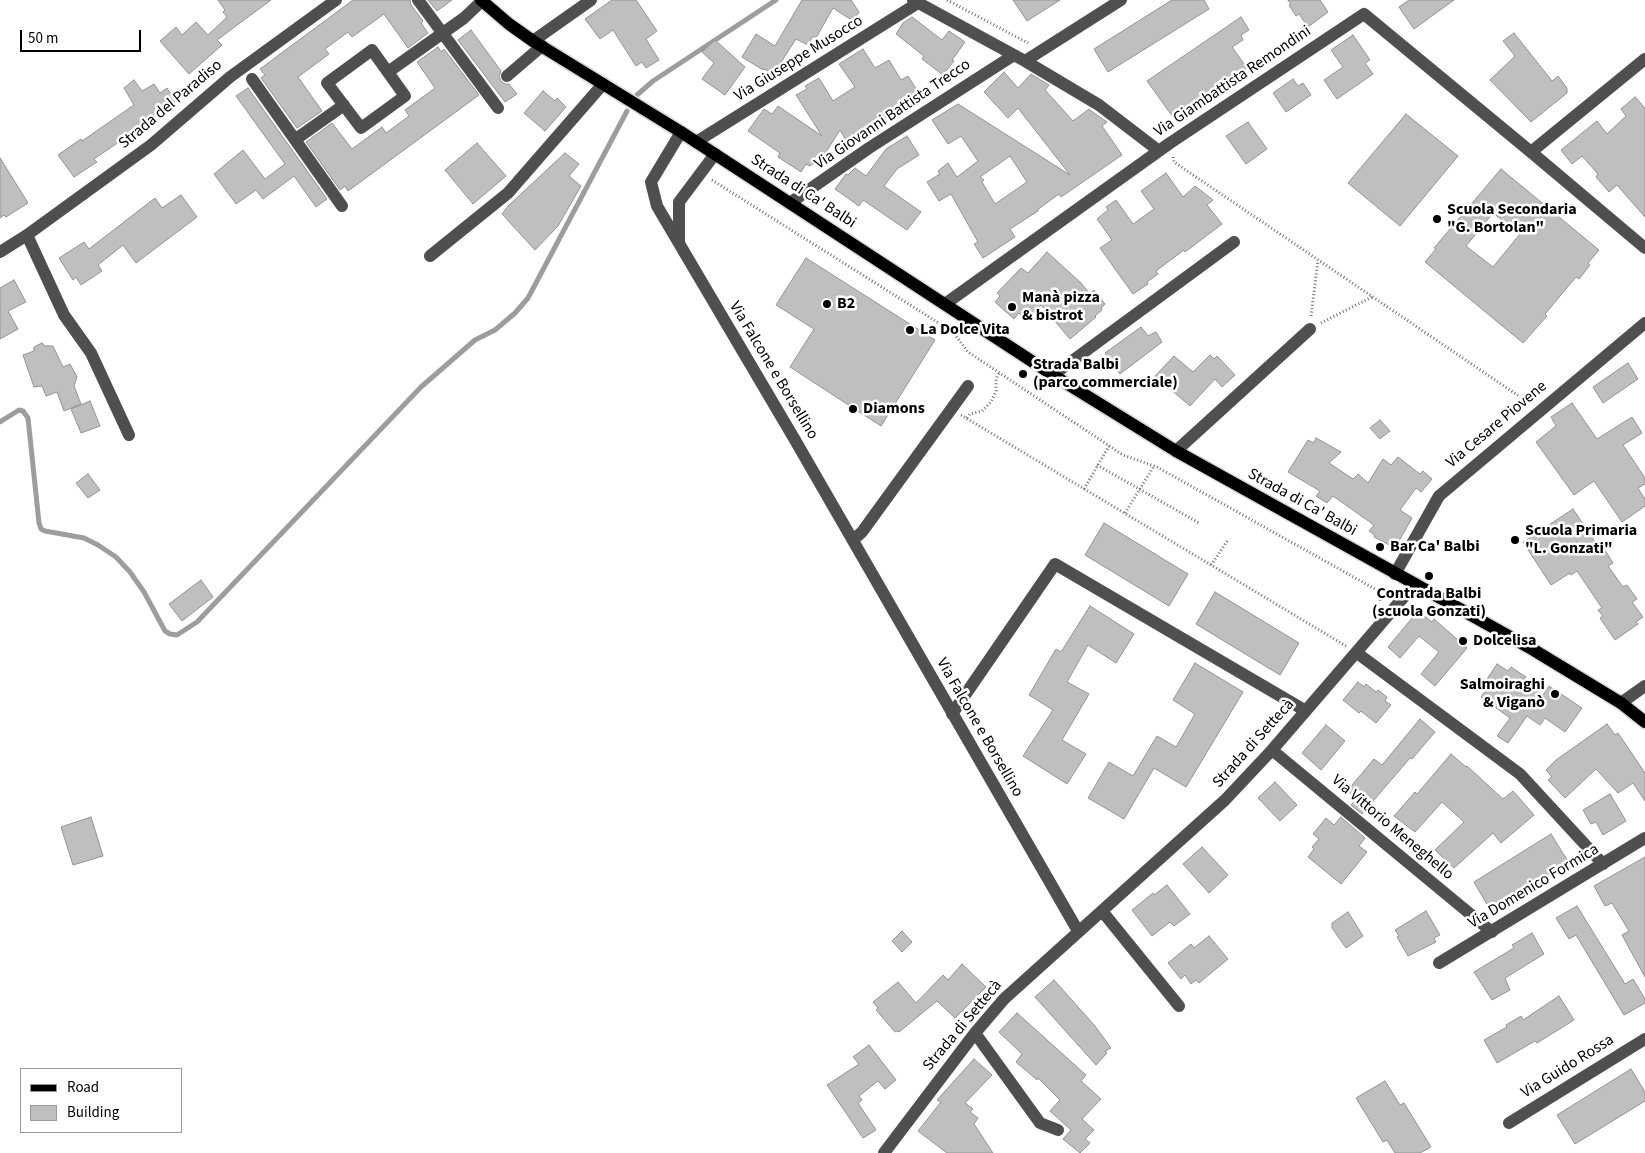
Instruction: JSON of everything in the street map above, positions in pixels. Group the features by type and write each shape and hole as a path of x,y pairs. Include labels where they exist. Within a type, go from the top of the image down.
{"main road":[{"name":"Strada di Ca' Balbi","path":"482,1 537,44 681,132 1053,375 1176,451 1532,649 1621,703 1645,722"}],"street":[{"name":"Strada del Paradiso","path":"0,252 27,235 151,145 230,77 336,0"},
{"path":"418,0 498,108"},
{"path":"507,76 537,44 591,0"},
{"name":"Via Giovanni Battista Trecco","path":"790,203 869,148 1019,58 1041,51 1121,0"},
{"path":"388,72 464,18 482,1"},
{"path":"916,1 1099,105 1159,151"},
{"name":"Via Giuseppe Musocco","path":"696,142 916,1"},
{"name":"Via Giambattista Remondini","path":"945,304 1170,143 1364,14 1645,248"},
{"path":"372,50 405,96 361,128 344,105 328,83 372,50"},
{"path":"1531,152 1645,58"},
{"path":"252,79 342,206"},
{"path":"430,256 508,193 603,84"},
{"path":"296,139 344,105"},
{"name":"Via Falcone e Borsellino","path":"681,132 651,182 657,206 795,440 1078,931"},
{"path":"679,245 679,202 715,154"},
{"path":"27,235 64,315 91,353 129,436"},
{"path":"1053,375 1234,242"},
{"name":"Via Cesare Piovene","path":"1396,574 1439,496 1540,410 1645,325"},
{"path":"1176,451 1310,329"},
{"path":"852,540 862,532 968,386"},
{"path":"952,714 1055,564 1306,711"},
{"name":"Strada di Settecà","path":"884,1153 975,1033 1004,999 1225,800 1272,750 1415,584"},
{"path":"1357,653 1520,774 1603,864"},
{"path":"1621,703 1645,686"},
{"name":"Via Vittorio Meneghello","path":"1272,750 1492,932"},
{"name":"Via Domenico Formica","path":"1439,963 1645,838"},
{"path":"1102,911 1179,1006"},
{"path":"975,1033 1040,1123 1058,1130"},
{"name":"Via Guido Rossa","path":"1509,1123 1645,1039"}],"path":[{"path":"946,0 1041,51"},
{"path":"1170,143 1174,162 1540,410"},
{"path":"701,173 953,332 968,352 1123,455 1154,466 1375,589 1381,598 1380,608"},
{"path":"1310,329 1318,260"},
{"path":"1310,329 1372,297"},
{"path":"967,418 970,414 982,410 991,402 996,391 996,379 999,373"},
{"path":"951,409 1357,653"},
{"path":"1084,488 1109,446"},
{"path":"1097,465 1199,523"},
{"path":"1125,514 1154,466"},
{"path":"1211,566 1228,540"}],"building":[{"path":"218,0 271,0 217,40 222,45 189,74 160,41 176,27 182,35 196,22 208,35 227,17 223,12 225,10"},
{"path":"353,0 410,0 411,5 423,21 421,23 428,33 408,48 384,14 352,37 348,32 325,49 329,54 298,77 322,111 297,128 261,78 265,75 260,69"},
{"path":"428,0 452,0 437,11"},
{"path":"612,0 636,0 657,31 646,39 659,60 646,68 642,62 636,66 613,30 600,39 585,19"},
{"path":"802,0 851,0 859,12 853,21 833,8 816,38 813,36 808,45 796,39 772,73 763,70 742,57 756,34 775,46"},
{"path":"1013,0 1060,0 1027,21"},
{"path":"1172,0 1204,0 1209,9 1108,72 1094,49"},
{"path":"1288,0 1320,0 1328,12 1308,27 1299,14 1296,16"},
{"path":"1409,0 1454,0 1414,29 1399,7"},
{"path":"912,17 942,40 949,31 965,42 943,75 922,59 924,56 896,34 903,23"},
{"path":"1241,17 1249,30 1241,35 1243,40 1232,47 1247,68 1185,111 1173,117 1147,81"},
{"path":"471,30 501,71 499,77 501,81 509,84 517,94 505,102 458,40"},
{"path":"1514,33 1552,81 1558,76 1567,88 1567,93 1531,122 1490,80 1515,56 1503,41"},
{"path":"1353,35 1370,60 1365,63 1373,74 1337,99 1324,80 1343,67 1331,50"},
{"path":"715,40 745,67 725,95 702,79 714,63 702,52"},
{"path":"438,47 441,52 444,49 479,95 348,191 345,186 340,190 306,142 332,123 352,149 382,127 386,133 409,116 405,110 435,88 417,62"},
{"path":"863,49 875,68 889,60 901,80 908,76 920,95 847,142 840,130 821,160 809,166 806,164 801,172 778,157 780,153 748,131 764,109 772,114 778,106 822,136 796,95 807,89 805,86 819,78 833,101 855,87 839,64"},
{"path":"1004,72 1018,88 1031,74 1049,85 1045,90 1073,121 1089,109 1107,122 1102,126 1122,155 1061,197 1059,194 1038,211 1010,229 1015,237 983,258 974,244 978,242 951,194 939,201 927,182 940,174 938,171 948,163 957,177 978,161 961,136 948,144 932,120 958,104 1070,175 1018,108 1008,118 984,92","holes":["1010,156 1027,182 995,204 982,182 984,180 980,177"]},
{"path":"1293,79 1298,86 1303,83 1311,95 1286,112 1273,93"},
{"path":"134,80 142,91 154,84 160,93 167,88 175,101 130,131 132,133 94,159 97,162 74,177 58,155 134,105 124,88"},
{"path":"248,88 327,199 316,207 294,176 263,199 256,190 236,204 214,174 243,150 265,179 285,164 236,96"},
{"path":"543,91 555,101 557,98 566,107 545,131 524,113"},
{"path":"1635,97 1645,108 1645,217 1617,185 1609,192 1596,177 1598,174 1582,156 1572,164 1561,150 1597,121 1607,134 1626,116 1621,109"},
{"path":"1406,114 1458,156 1400,226 1348,183"},
{"path":"1248,122 1267,149 1246,164 1226,136"},
{"path":"907,136 919,155 897,169 884,186 921,212 907,230 863,200 859,206 835,189 846,174 848,175 855,168 866,176 886,149"},
{"path":"477,143 506,176 473,204 445,170"},
{"path":"565,153 579,164 569,176 581,186 558,226 535,250 502,214 508,206"},
{"path":"0,158 28,203 6,217 4,215 0,218"},
{"path":"1501,169 1599,250 1588,263 1590,265 1579,279 1576,277 1545,314 1547,316 1523,343 1425,262 1436,249 1434,248","holes":["1493,213 1520,234 1493,267 1466,246"]},
{"path":"1166,173 1183,197 1195,186 1213,200 1207,205 1222,224 1156,271 1158,274 1147,282 1148,284 1133,294 1100,248 1112,240 1097,219 1108,210 1106,207 1116,200 1133,224 1154,209 1141,191"},
{"path":"181,195 197,217 136,263 123,245 98,265 102,271 81,285 76,277 73,280 59,258 84,242 89,249 155,198 162,208"},
{"path":"1047,252 1081,283 1090,294 1094,290 1105,304 1096,317 1070,339 1041,305 1032,314 1028,310 1022,316 1019,313 1014,319 995,302 1000,296 997,293 1021,268 1028,273"},
{"path":"806,258 935,340 881,426 790,367 814,329 776,305"},
{"path":"14,280 26,302 8,311 18,329 0,339 0,288"},
{"path":"1141,327 1148,336 1156,332 1162,342 1120,374 1105,353"},
{"path":"42,343 45,346 53,346 63,367 70,364 77,377 74,386 81,404 64,411 57,392 46,396 42,386 34,387 23,355 34,351 34,347"},
{"path":"1210,355 1214,359 1217,356 1235,375 1222,387 1215,379 1190,406 1155,376 1174,356 1193,372"},
{"path":"1628,363 1638,379 1603,403 1593,387"},
{"path":"90,401 100,426 81,433 71,409"},
{"path":"1572,403 1597,439 1632,417 1642,433 1623,445 1645,478 1645,484 1638,488 1645,499 1645,506 1622,522 1594,481 1574,495 1536,442 1556,426 1551,417"},
{"path":"1380,420 1390,431 1380,439 1370,428"},
{"path":"1316,438 1341,452 1329,463 1353,479 1358,474 1368,483 1383,459 1391,465 1398,457 1420,474 1423,471 1432,479 1421,492 1416,488 1400,510 1412,518 1395,548 1374,537 1375,535 1369,531 1374,525 1333,496 1327,503 1316,496 1320,491 1288,472 1308,440 1314,443"},
{"path":"88,474 100,490 88,498 76,483"},
{"path":"1573,509 1602,552 1605,550 1613,563 1608,566 1623,587 1627,585 1637,599 1632,602 1643,617 1636,622 1638,624 1615,640 1600,618 1603,616 1598,610 1602,608 1577,571 1571,575 1570,573 1551,585 1523,542"},
{"path":"1104,523 1188,574 1169,606 1085,555"},
{"path":"201,580 213,597 182,621 169,604"},
{"path":"1215,592 1299,643 1280,675 1196,624"},
{"path":"1090,606 1134,634 1116,663 1088,645 1067,682 1089,694 1062,740 1086,754 1067,784 1023,756 1053,710 1029,695 1056,649 1061,652"},
{"path":"1418,611 1432,622 1434,619 1467,648 1435,686 1421,674 1439,652 1419,636 1400,658 1388,647"},
{"path":"1195,663 1243,692 1186,787 1154,768 1124,819 1088,798 1109,762 1133,776 1157,736 1176,747 1195,714 1173,700"},
{"path":"1497,664 1508,671 1511,667 1526,677 1523,681 1543,695 1549,686 1582,708 1565,732 1545,718 1540,725 1527,716 1508,743 1497,736 1510,718 1481,697 1489,686 1485,682"},
{"path":"1358,682 1364,687 1366,684 1376,692 1378,690 1387,697 1385,701 1391,705 1376,723 1361,711 1359,713 1343,700"},
{"path":"1420,719 1435,732 1362,814 1351,805 1357,799 1347,791 1374,759 1382,765"},
{"path":"1607,724 1615,735 1618,733 1645,773 1645,801 1633,783 1618,793 1596,769 1565,798 1548,780 1552,777 1546,770 1556,760"},
{"path":"1326,725 1345,741 1321,770 1302,753"},
{"path":"1451,754 1503,799 1513,791 1534,815 1501,843 1493,833 1454,868 1435,850 1464,822 1442,802 1415,832 1394,816 1415,792 1417,794"},
{"path":"1275,782 1297,805 1280,821 1258,798"},
{"path":"1610,794 1626,821 1603,835 1596,822 1591,824 1583,810"},
{"path":"91,817 103,856 73,865 61,827"},
{"path":"1341,817 1365,838 1359,846 1367,852 1341,884 1308,857 1314,849 1312,847 1319,839 1313,834 1326,818 1334,825"},
{"path":"1551,834 1569,863 1489,908 1474,882"},
{"path":"1202,847 1228,875 1209,893 1183,864"},
{"path":"1645,857 1645,977 1622,935 1629,931 1612,903 1605,906 1594,886"},
{"path":"1167,885 1190,914 1174,926 1170,922 1152,936 1132,910 1153,893 1154,895"},
{"path":"1577,906 1625,984 1633,979 1645,999 1645,1003 1624,1015 1576,935 1569,939 1556,918"},
{"path":"1426,911 1440,935 1434,938 1436,942 1408,956 1395,930"},
{"path":"1348,912 1363,936 1346,948 1332,928 1332,923"},
{"path":"902,931 912,942 902,952 892,941"},
{"path":"1532,933 1544,954 1505,978 1510,990 1492,1000 1474,972 1514,948 1512,945"},
{"path":"1209,936 1228,959 1199,983 1196,980 1191,984 1185,975 1181,979 1168,963 1191,944 1194,948"},
{"path":"962,964 986,987 955,1018 937,1001 899,1032 895,1032 876,1010 878,1008 873,1002 898,982 916,1003 943,975 948,980"},
{"path":"1054,980 1095,1026 1111,1048 1105,1051 1107,1053 1096,1065 1035,997"},
{"path":"1559,996 1574,1020 1537,1043 1535,1041 1497,1063 1484,1040 1507,1027 1506,1025 1521,1016 1523,1020"},
{"path":"1017,1013 1086,1075 1081,1081 1101,1099 1082,1119 1094,1130 1085,1139 1090,1143 1080,1153 1063,1139 1071,1130 1050,1111 1060,1100 1038,1078 1037,1080 1016,1062 1022,1054 999,1032"},
{"path":"869,1045 896,1080 885,1089 878,1081 859,1096 862,1100 858,1103 876,1130 863,1138 827,1085 859,1064 853,1057"},
{"path":"974,1059 992,1075 965,1103 973,1109 970,1112 978,1118 974,1124 993,1153 947,1153 918,1131 941,1102 937,1100"},
{"path":"1631,1069 1645,1092 1645,1101 1575,1144 1557,1115"},
{"path":"1385,1081 1400,1105 1404,1103 1431,1147 1420,1153 1395,1153 1387,1140 1383,1142 1356,1098"}],"waterway":[{"path":"637,95 653,81 776,0"},
{"path":"0,422 19,410 23,411 28,418 41,529 84,538 116,557 130,572 144,592 165,631 177,635 197,622 421,387 475,340 495,330 515,313 528,298 627,111"}],"place":[{"name":"Scuola Secondaria \"G. Bortolan\"","path":"1437,219"},
{"name":"B2","path":"827,304"},
{"name":"Manà pizza & bistrot","path":"1012,307"},
{"name":"La Dolce Vita","path":"910,330"},
{"name":"Strada Balbi (parco commerciale)","path":"1023,374"},
{"name":"Diamons","path":"853,409"},
{"name":"Scuola Primaria \"L. Gonzati\"","path":"1515,540"},
{"name":"Bar Ca' Balbi","path":"1380,547"},
{"name":"Contrada Balbi (scuola Gonzati)","path":"1429,576"},
{"name":"Dolcelisa","path":"1463,641"},
{"name":"Salmoiraghi & Viganò","path":"1555,694"}]}
